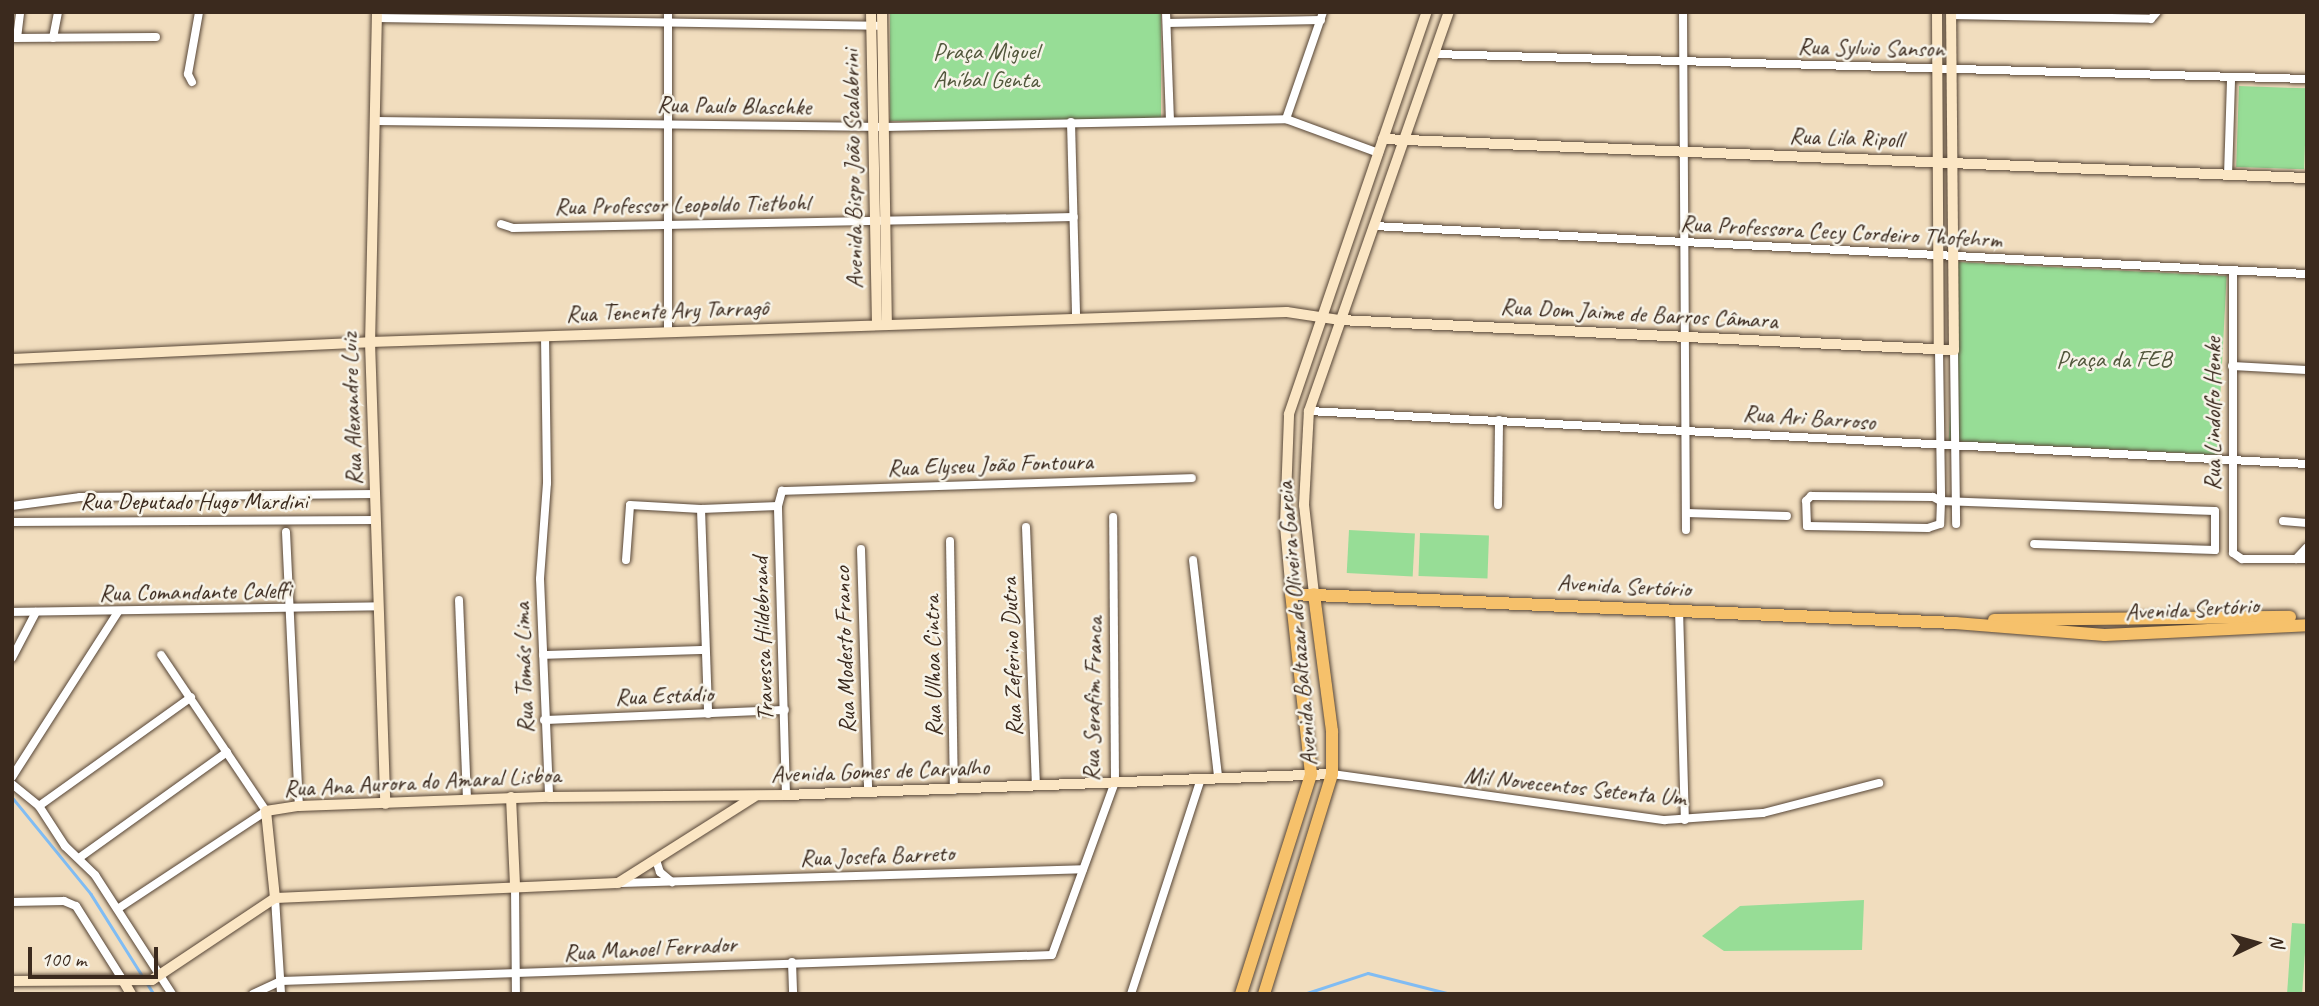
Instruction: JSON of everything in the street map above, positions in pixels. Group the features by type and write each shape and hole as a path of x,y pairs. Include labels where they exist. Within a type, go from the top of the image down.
{"main road":[{"name":"Avenida Sertório","path":"1291,594 1679,609 1955,623 2105,635 2307,625"},
{"name":"Avenida Baltazar de Oliveira Garcia","path":"1241,994 1311,774 1291,594"},
{"name":"Avenida Baltazar de Oliveira Garcia","path":"1264,994 1332,774 1332,731 1314,594"},
{"name":"Avenida Sertório","path":"1955,623 2307,617"}],"street":[{"path":"20,12 15,38 156,37"},
{"path":"53,38 58,12"},
{"path":"192,82 188,74 199,12"},
{"path":"668,12 668,332"},
{"name":"Avenida Bispo João Scalabrini","path":"871,12 877,26"},
{"name":"Avenida Bispo João Scalabrini","path":"882,12 877,26 882,325"},
{"path":"1166,12 1170,120"},
{"name":"Avenida Baltazar de Oliveira Garcia","path":"1291,594 1284,525 1285,446 1289,414 1427,12"},
{"name":"Avenida Baltazar de Oliveira Garcia","path":"1314,594 1304,505 1309,411 1449,12"},
{"path":"1683,12 1686,530"},
{"path":"1937,12 1941,501 1940,524 1933,528 1810,528 1806,522 1806,501 1811,496 1933,497 1941,501 2215,511 2215,551 2034,544"},
{"path":"1956,524 1951,14 2151,19 2157,12"},
{"path":"377,15 877,26"},
{"name":"Rua Alexandre Luiz","path":"377,15 370,342 386,804"},
{"path":"1167,23 1322,16 1286,119"},
{"name":"Rua Sylvio Sanson","path":"1434,54 2307,79"},
{"path":"2228,176 2231,78"},
{"name":"Rua Paulo Blaschke","path":"376,121 878,127 1286,119 1378,153"},
{"path":"1071,122 1076,319"},
{"name":"Rua Lila Ripoll","path":"1383,139 2307,178"},
{"name":"Rua Professor Leopoldo Tietbohl","path":"501,224 513,228 1074,218"},
{"name":"Rua Professora Cecy Cordeiro Thofehrm","path":"1374,226 2307,275"},
{"name":"Rua Lindolfo Henke","path":"2233,270 2231,459 2235,557 2296,559"},
{"name":"Rua Tenente Ary Tarragô","path":"12,359 545,336 1287,312 1322,315"},
{"name":"Rua Dom Jaime de Barros Câmara","path":"1322,315 1340,320 1954,350"},
{"name":"Rua Tomás Lima","path":"545,336 547,483 540,579 549,797"},
{"path":"2232,366 2307,370"},
{"name":"Rua Ari Barroso","path":"1309,411 2307,464"},
{"path":"1498,505 1499,420"},
{"name":"Rua Elyseu João Fontoura","path":"778,506 780,493 789,490 1192,478"},
{"name":"Rua Deputado Hugo Mardini","path":"12,506 80,497 375,494"},
{"path":"626,560 630,505 701,509 778,506"},
{"name":"Travessa Hildebrand","path":"778,506 786,795"},
{"path":"701,509 708,714"},
{"path":"1686,513 1787,516"},
{"name":"Rua Serafim Franca","path":"1052,955 1115,782 1113,517"},
{"name":"Rua Deputado Hugo Mardini","path":"12,522 376,520"},
{"path":"2283,521 2307,523"},
{"name":"Rua Zeferino Dutra","path":"1026,527 1036,786"},
{"path":"286,532 299,806"},
{"name":"Rua Ulhoa Cintra","path":"950,541 954,790"},
{"path":"2296,559 2307,548"},
{"name":"Rua Modesto Franco","path":"861,549 868,792"},
{"path":"1193,559 1218,777"},
{"path":"2296,559 2307,559"},
{"path":"459,600 467,800"},
{"name":"Rua Comandante Caleffi","path":"12,612 290,610 379,606"},
{"path":"1679,609 1685,820"},
{"path":"12,658 36,612"},
{"path":"12,777 118,612"},
{"path":"543,655 705,650"},
{"path":"162,655 266,811 281,994"},
{"path":"39,806 191,697"},
{"name":"Rua Estádio","path":"544,720 785,710"},
{"path":"79,858 227,752"},
{"path":"1311,774 1332,774"},
{"name":"Avenida Gomes de Carvalho","path":"275,898 618,883 756,796 1311,774"},
{"name":"Mil Novecentos Setenta Um","path":"1332,774 1601,814 1685,820 1791,808 1879,783"},
{"path":"1131,994 1200,779"},
{"path":"12,784 39,806 65,846 79,858 119,908 155,979 172,994"},
{"name":"Rua Ana Aurora do Amaral Lisboa","path":"119,908 266,811 299,806 510,797 756,796"},
{"path":"510,797 515,886 516,994"},
{"path":"656,860 660,872 672,882"},
{"name":"Rua Josefa Barreto","path":"618,883 1083,869"},
{"path":"12,981 124,982 155,979 275,898"},
{"path":"12,902 72,904 131,994"},
{"name":"Rua Manoel Ferrador","path":"253,994 281,981 1052,955"},
{"path":"792,962 793,994"}],"green space":[{"name":"Praça Miguel Aníbal Genta","path":"890,12 1161,12 1161,121 890,121"},
{"path":"2239,86 2307,88 2304,169 2236,167"},
{"name":"Praça da FEB","path":"1958,262 2227,276 2217,455 1949,441"},
{"path":"1349,530 1415,533 1413,576 1347,573"},
{"path":"1420,533 1489,535 1487,578 1418,576"},
{"path":"1864,900 1862,950 1724,951 1702,936 1740,906"},
{"path":"2292,923 2307,924 2302,994 2287,994"}],"waterway":[{"path":"12,797 91,894 143,977"},
{"path":"1304,994 1368,973 1451,994"},
{"path":"147,983 154,994"}]}
